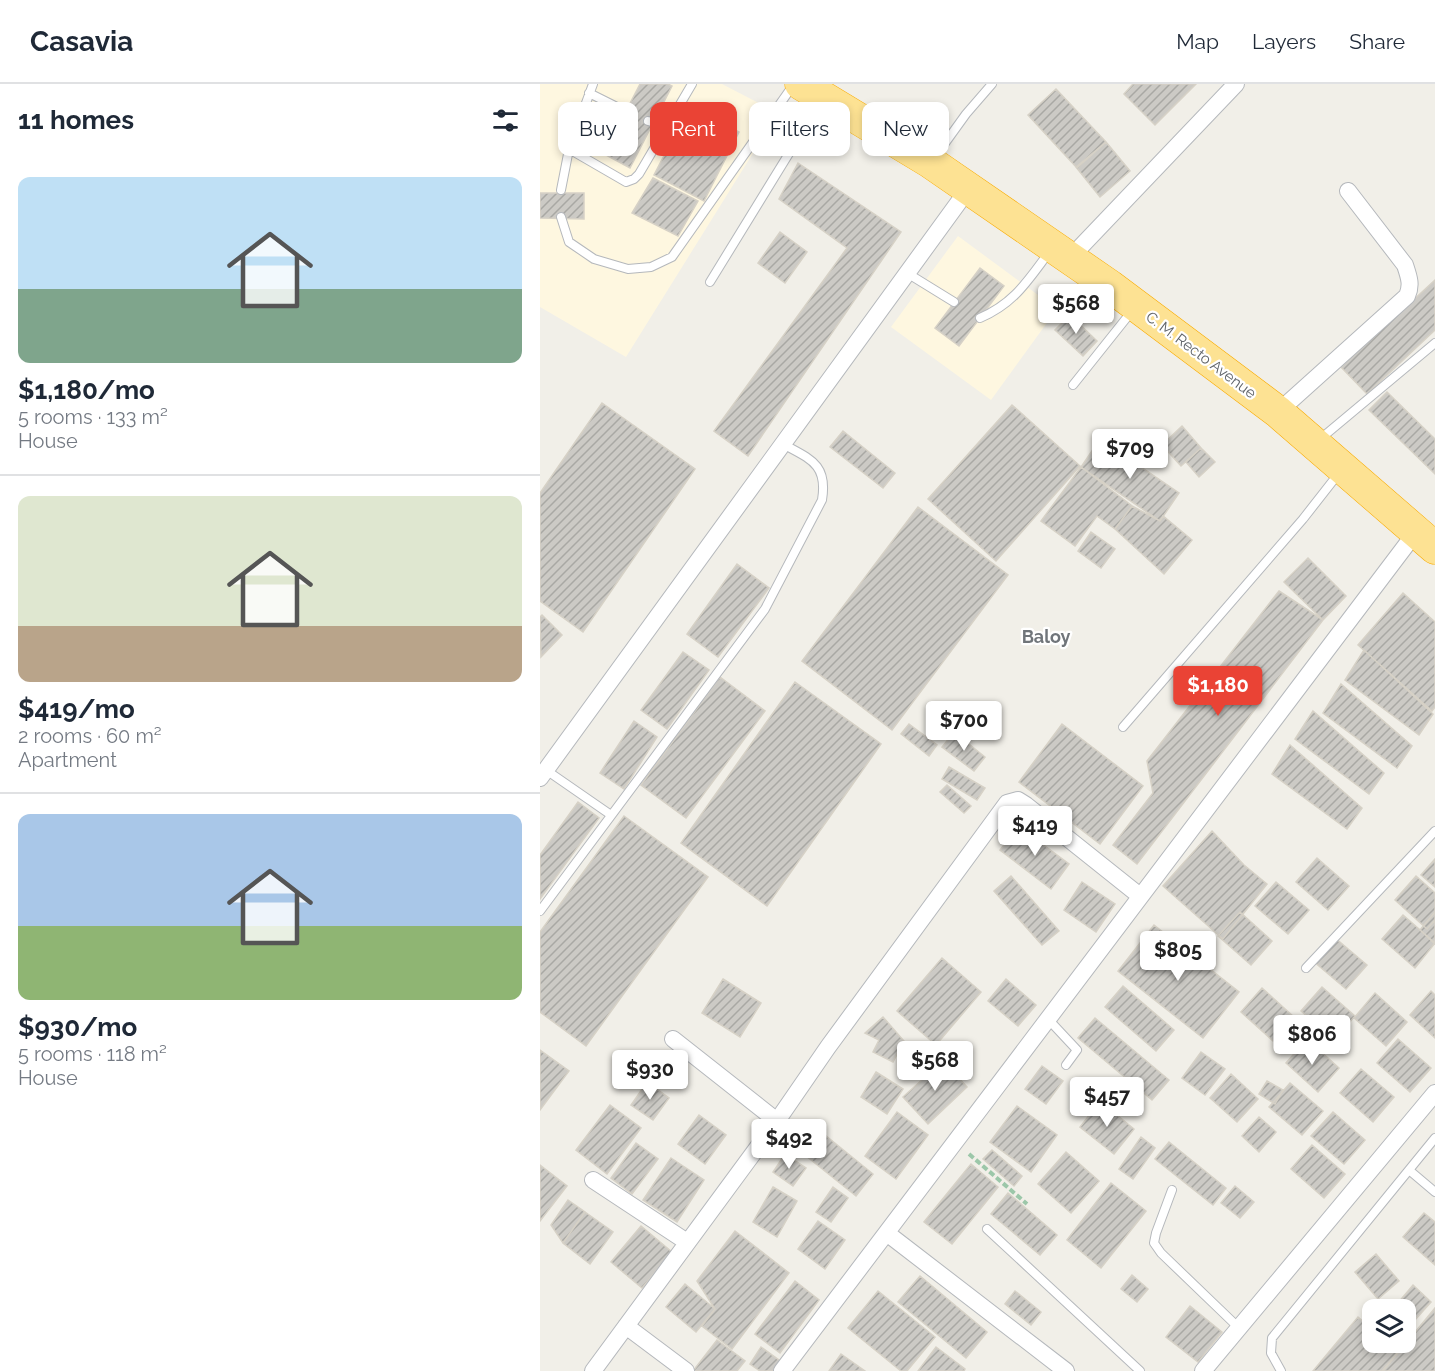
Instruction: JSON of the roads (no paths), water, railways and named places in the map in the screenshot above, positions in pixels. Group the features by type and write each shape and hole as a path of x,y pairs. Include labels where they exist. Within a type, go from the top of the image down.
{"highway":[{"name":"C. M. Recto Avenue","path":"812,91 930,162 1136,305 1278,412 1426,540"}],"street":[{"path":"1061,252 1236,84"},
{"path":"543,774 969,188"},
{"path":"1278,412 1407,296 1410,289 1405,265 1348,190"},
{"path":"782,1371 888,1234 1140,896 1426,540"},
{"path":"593,1371 1006,803 1018,800 1026,805 1140,896"},
{"path":"674,1039 777,1121"},
{"path":"1203,1371 1435,1093"},
{"path":"593,1180 687,1242"},
{"path":"888,1234 1066,1371"},
{"path":"626,1326 686,1371"}],"lane":[{"path":"681,102 692,84"},
{"path":"561,217 569,242 594,259 628,269 651,267 672,257 795,84"},
{"path":"930,162 992,84"},
{"path":"591,88 611,102"},
{"path":"710,282 812,91"},
{"path":"582,156 626,182 639,174 650,154"},
{"path":"561,190 567,156"},
{"path":"980,318 1004,306 1061,252"},
{"path":"907,273 954,302"},
{"path":"1073,385 1107,345 1136,305"},
{"path":"1314,444 1435,343"},
{"path":"540,911 765,609 822,500 824,488 819,468 813,460 783,444"},
{"path":"1123,727 1303,519 1342,468"},
{"path":"543,774 611,815"},
{"path":"1306,968 1435,831"},
{"path":"1047,1018 1077,1050 1066,1065"},
{"path":"1281,1371 1272,1353 1272,1338 1435,1138"},
{"path":"1409,1170 1435,1192"},
{"path":"1172,1190 1154,1243 1161,1253 1239,1328"},
{"path":"987,1229 1140,1371"}],"district":[{"name":"Baloy","path":"1046,636"}]}
